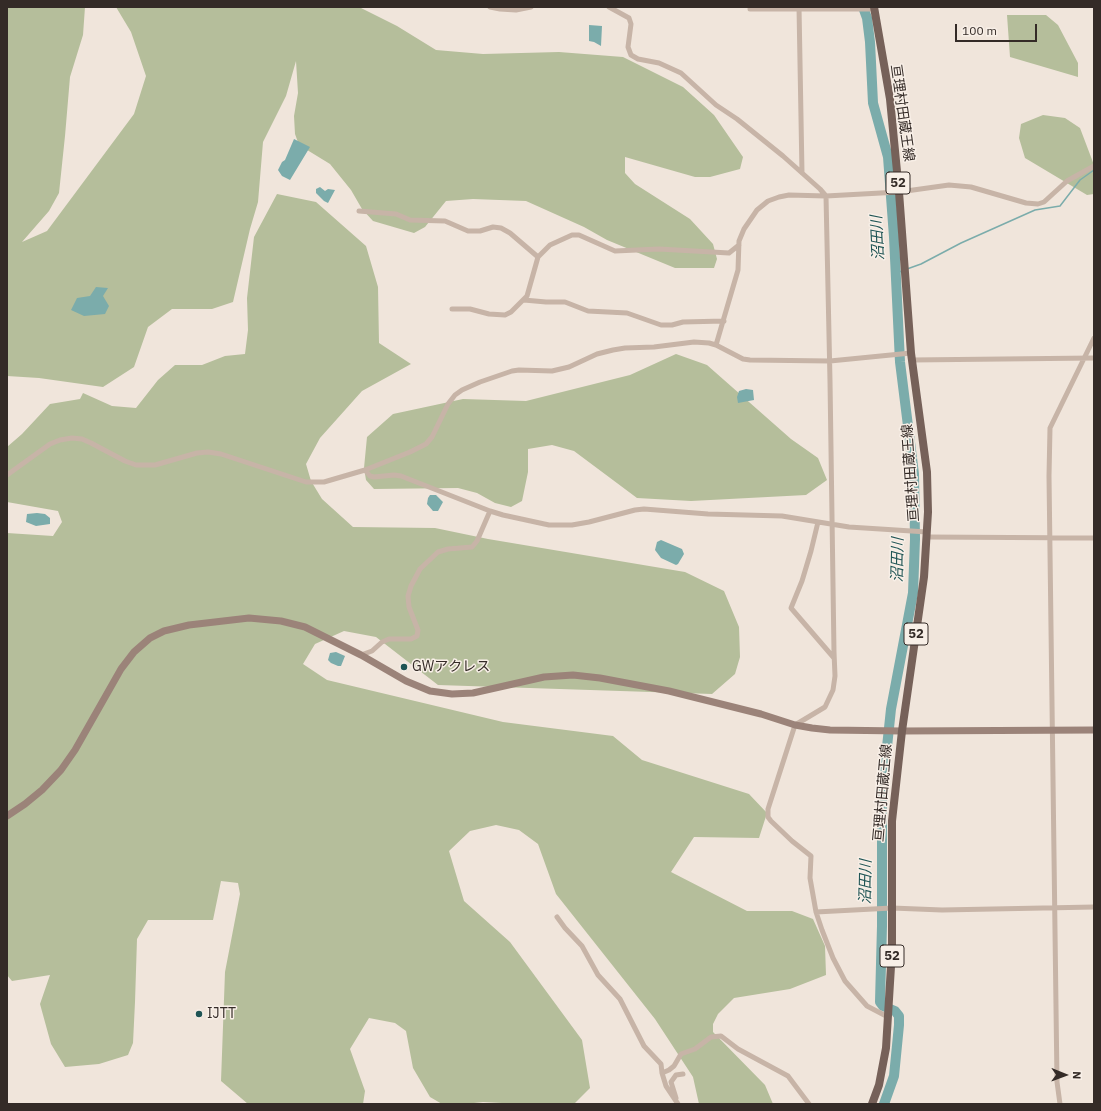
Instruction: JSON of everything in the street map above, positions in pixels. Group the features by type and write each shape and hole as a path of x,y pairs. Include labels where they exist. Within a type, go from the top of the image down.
{"main road":[{"name":"亘理村田蔵王線","path":"872,1104 879,1085 886,1048 892,950 892,820 902,731 921,605 927,534 927,472 912,357 890,99 874,8"}],"street":[{"path":"490,7 516,10 532,7"},
{"path":"609,7 630,18 631,24 628,46 631,55 638,59 659,63 681,73 716,105 736,119 802,173 826,196 835,676 833,690 825,707 795,725 768,809 768,817 792,841 811,856 810,878 816,912 825,937 845,981 867,1006 888,1015"},
{"path":"799,8 802,173"},
{"path":"750,9 874,8"},
{"path":"716,345 738,270 739,241 744,229 756,210 768,201 789,195 826,196 899,192 949,185 971,187 1026,203 1038,204 1044,202 1067,181 1094,166"},
{"path":"359,211 396,214 410,220 445,221 468,230 480,231 493,227 501,228 510,233 538,257"},
{"path":"452,309 470,309 489,314 504,315 511,312 524,300 538,257 550,245 572,235 579,235 615,251 673,249 730,253 739,245"},
{"path":"524,300 565,302 588,311 627,312 661,325 672,325 683,322 724,321"},
{"path":"1060,1104 1057,1082 1049,476 1050,428 1094,338"},
{"path":"7,475 50,444 60,440 72,438 82,439 136,465 155,465 197,453 208,452 221,454 306,482 324,482 365,470 426,444 432,437 448,404 462,390 512,370 552,371 569,366 597,354 619,349 654,348 694,342 709,343 743,359 750,360 830,361 912,357 1094,358"},
{"path":"365,470 370,476 374,477 394,475 401,476 490,511 549,525 572,525 644,509 708,514 782,516 832,524 927,534 1094,538"},
{"path":"361,654 372,651 382,642 389,639 411,638 417,636 418,630 409,607 408,596 411,586 420,569 438,552 448,549 472,547 477,541 490,511"},
{"path":"818,522 809,558 791,608 835,658"},
{"path":"7,816 42,790 61,770 75,750 121,669 134,652 150,638 164,631 189,625 249,618 281,621 305,627 361,654 406,681 430,691 452,694 473,693 544,677 572,674 669,691 761,714 795,725 830,730 1094,730"},
{"path":"816,912 892,908 942,910 1094,907"},
{"path":"557,917 582,946 598,975 620,999 644,1046 661,1064 666,1086 677,1102"},
{"path":"662,1073 670,1070 681,1054 695,1049 711,1037 721,1036 738,1049 788,1076 809,1104"},
{"path":"677,1102 671,1082 676,1075 683,1074"}],"green space":[{"path":"7,7 85,7 83,35 70,77 59,193 49,211 22,242 47,231 134,114 146,76 131,32 116,7 359,7 397,26 436,50 483,54 559,52 623,57 683,87 714,115 743,157 740,169 710,177 695,177 625,157 625,173 635,184 690,219 713,244 717,259 714,268 675,268 607,240 584,227 526,201 473,199 446,201 425,227 414,233 373,221 362,209 351,190 330,164 299,145 295,134 294,116 298,93 296,61 286,96 263,142 258,202 250,229 233,302 212,309 172,309 148,327 134,367 103,387 39,378 7,376"},
{"path":"1007,15 1046,15 1058,25 1078,63 1078,77 1010,57"},
{"path":"1043,115 1065,118 1080,128 1094,165 1094,194 1087,195 1025,158 1019,138 1021,124"},
{"path":"277,194 316,202 366,246 378,287 379,343 411,364 362,391 320,438 306,464 311,481 322,499 353,527 435,528 488,539 685,572 724,591 739,627 740,657 735,674 712,694 438,685 376,637 344,631 315,644 303,664 327,680 503,722 613,736 642,760 749,794 767,813 759,838 694,837 671,872 747,911 792,911 813,919 825,946 826,975 790,989 734,998 718,1014 713,1024 713,1032 765,1085 773,1104 699,1104 693,1077 655,1019 556,894 538,844 519,830 496,825 470,831 449,851 464,901 510,942 582,1040 590,1088 574,1104 483,1102 442,1104 430,1097 413,1068 406,1031 395,1023 369,1018 350,1049 365,1091 363,1104 248,1104 221,1081 225,972 240,894 238,883 221,881 213,920 148,920 137,939 133,1043 128,1055 99,1064 65,1067 51,1044 40,1004 50,975 12,981 7,975 7,533 53,536 62,522 58,511 7,502 7,447 22,434 50,404 80,399 83,393 112,406 136,408 158,380 175,365 202,365 225,356 245,354 248,330 247,298 254,237"},
{"path":"676,354 707,365 791,439 818,458 827,480 806,495 691,501 637,498 574,451 552,445 528,449 528,472 522,501 511,507 495,503 477,493 458,488 374,489 366,480 364,468 367,437 393,414 463,399 526,401 630,375"}],"water":[{"path":"589,25 602,26 601,46 589,41"},
{"path":"294,139 310,147 290,180 282,176 278,170 282,162 285,160"},
{"path":"320,187 325,191 328,189 335,190 328,203 316,193 316,189"},
{"path":"96,287 108,288 103,296 109,306 105,314 84,316 71,310 77,298 90,296"},
{"path":"746,389 753,390 754,400 738,403 737,397 739,391"},
{"path":"430,495 436,495 443,502 438,511 433,511 427,504"},
{"path":"27,514 45,514 50,518 50,524 36,526 26,522"},
{"path":"661,540 682,549 684,554 678,564 676,565 661,558 655,550 657,542"},
{"path":"336,652 345,656 341,666 331,663 328,660 330,653"}],"waterway":[{"name":"沼田川","path":"863,7 867,18 870,42 873,103 888,157 894,237 900,362 914,474 915,539 913,593 891,709 882,794 882,926 880,1002 883,1006 895,1011 899,1016 894,1076 884,1104"},
{"path":"907,269 921,264 961,243 1035,210 1060,206 1080,180 1094,170"},
{"name":"沼田川","path":"896,273 902,271"}],"place":[{"name":"GWアクレス","path":"404,667"},
{"name":"IJTT","path":"199,1014"}]}
